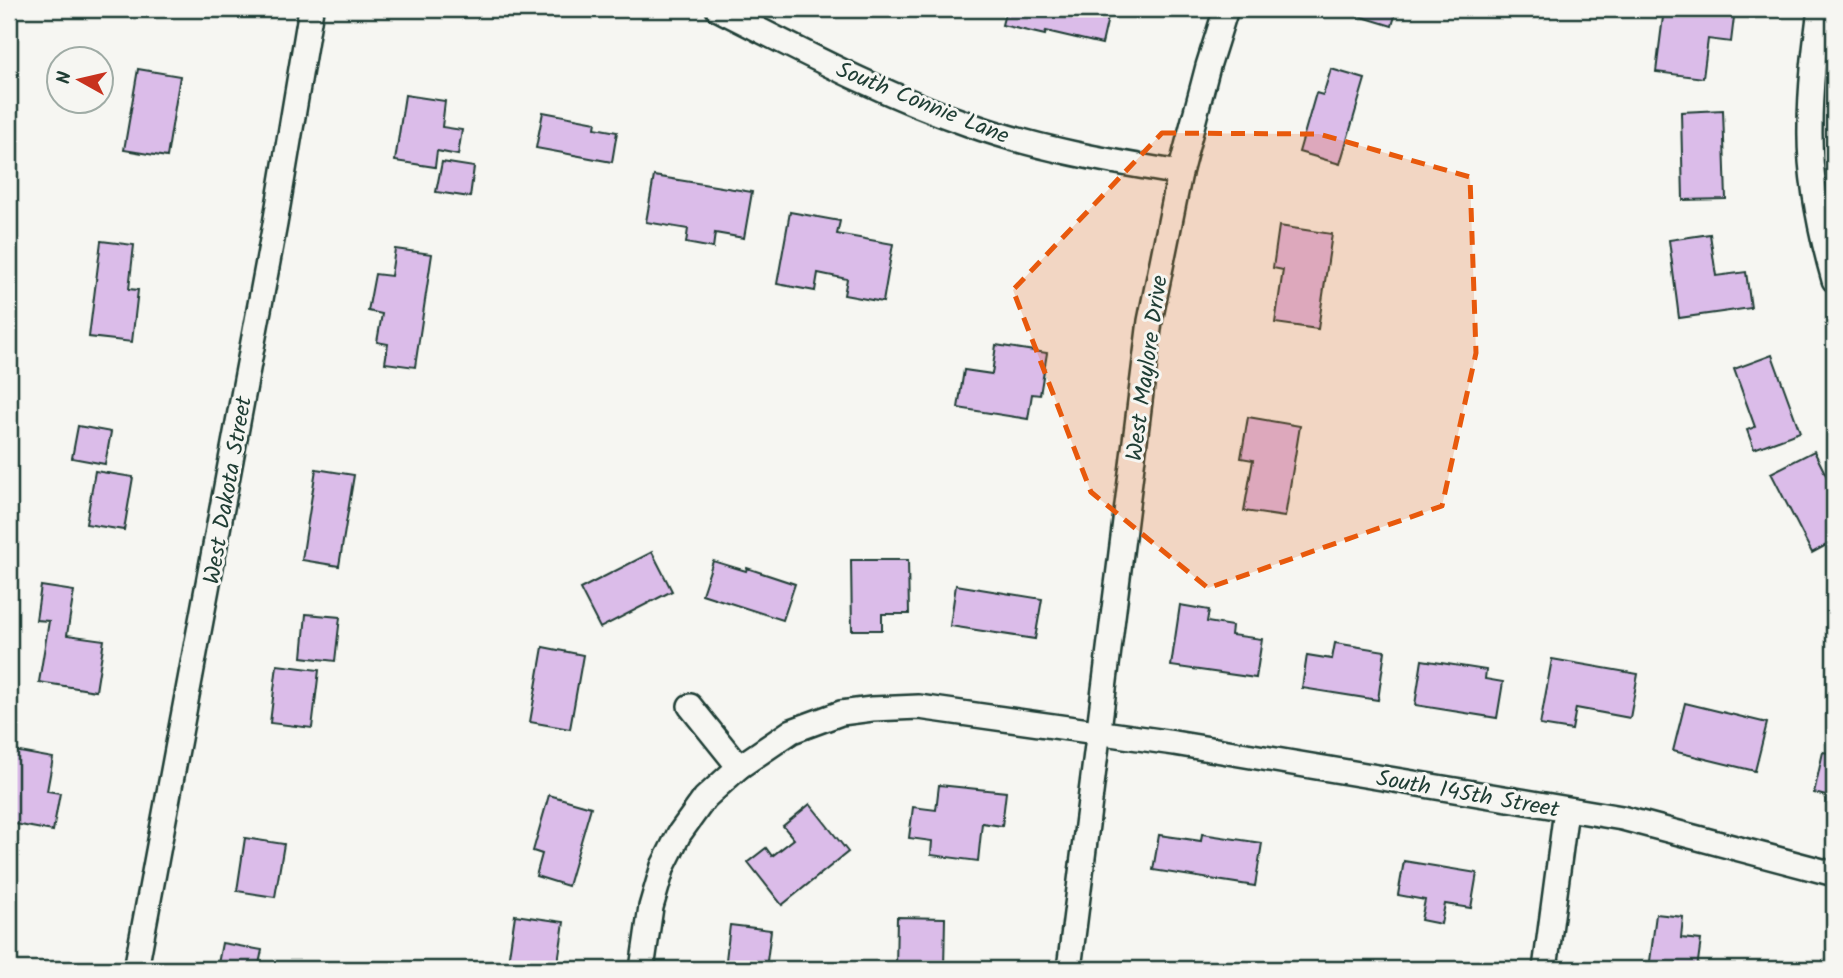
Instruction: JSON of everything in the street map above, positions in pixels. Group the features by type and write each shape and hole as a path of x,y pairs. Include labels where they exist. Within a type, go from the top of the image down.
{"street":[{"name":"West Dakota Street","path":"136,969 275,224 311,9"},
{"name":"South Connie Lane","path":"718,9 848,75 968,124 1043,147 1098,160 1180,173"},
{"name":"West Maylore Drive","path":"1069,969 1150,321 1180,173 1226,9"},
{"path":"1820,9 1810,129 1817,209 1834,280"},
{"path":"690,706 739,767"},
{"name":"South 145th Street","path":"642,969 651,907 663,866 679,834 705,798 739,767 792,731 841,713 872,709 919,707 1174,743 1622,818 1834,874"},
{"path":"1545,969 1566,810"}],"highlighted area":[{"path":"1162,133 1319,134 1470,177 1476,353 1442,506 1208,588 1091,492 1013,290"}],"building":[{"path":"1006,9 1110,9 1102,44 1046,31 1045,35 1002,25"},
{"path":"1347,9 1397,9 1392,26 1346,12"},
{"path":"1664,9 1735,9 1731,42 1708,39 1703,78 1656,72"},
{"path":"138,69 180,76 167,157 124,150"},
{"path":"1331,69 1365,79 1340,164 1299,152 1316,93 1323,95"},
{"path":"405,95 445,101 442,127 462,130 458,155 437,151 435,167 395,161"},
{"path":"1723,110 1726,199 1683,200 1681,112"},
{"path":"543,112 596,122 595,128 617,132 612,162 536,148"},
{"path":"442,162 474,167 470,197 436,192"},
{"path":"654,176 752,192 744,238 715,233 713,248 686,243 688,229 646,222"},
{"path":"790,212 840,221 837,234 893,244 883,302 844,295 847,279 818,273 815,291 777,284"},
{"path":"1279,226 1332,234 1318,329 1275,323 1283,270 1273,268"},
{"path":"1710,234 1716,276 1746,272 1751,308 1679,318 1669,240"},
{"path":"101,241 134,245 129,289 138,290 132,342 89,337"},
{"path":"395,249 432,254 415,367 385,363 388,344 377,342 382,314 368,311 375,274 391,276"},
{"path":"996,345 1047,353 1040,395 1032,394 1028,419 958,408 964,370 992,374"},
{"path":"1772,355 1800,432 1754,449 1747,430 1755,427 1734,369"},
{"path":"1248,417 1300,426 1285,517 1244,511 1253,460 1241,458"},
{"path":"78,426 111,432 105,464 72,458"},
{"path":"1814,451 1834,491 1834,541 1812,553 1771,473"},
{"path":"316,469 354,475 339,566 302,560"},
{"path":"95,471 133,477 124,530 86,524"},
{"path":"652,552 672,591 600,628 580,589"},
{"path":"851,560 908,560 909,614 882,614 882,630 852,630"},
{"path":"713,561 746,571 747,568 795,584 783,620 702,594"},
{"path":"956,585 1042,599 1035,639 950,626"},
{"path":"41,586 74,591 67,635 104,640 96,691 39,682 49,621 36,620"},
{"path":"1180,605 1209,610 1207,622 1232,626 1231,635 1262,639 1256,678 1171,666"},
{"path":"306,614 340,617 335,661 302,657"},
{"path":"1335,643 1385,651 1378,700 1302,688 1307,655 1332,659"},
{"path":"543,647 583,655 570,729 530,722"},
{"path":"1552,659 1638,674 1630,718 1576,708 1572,730 1540,725"},
{"path":"1422,660 1486,670 1485,679 1503,682 1497,718 1415,705"},
{"path":"277,665 319,670 312,728 270,723"},
{"path":"1685,703 1767,723 1755,771 1673,751"},
{"path":"9,750 53,758 47,791 60,793 53,831 9,823"},
{"path":"1823,752 1834,754 1834,798 1814,793"},
{"path":"939,785 1006,792 1002,826 982,823 978,861 931,855 932,841 909,838 913,807 936,810"},
{"path":"549,795 591,807 568,886 536,876 542,854 533,851"},
{"path":"810,804 848,852 782,905 748,862 766,848 772,856 794,839 783,826"},
{"path":"1202,834 1262,843 1255,886 1153,870 1159,835 1201,841"},
{"path":"245,838 284,844 275,897 237,891"},
{"path":"1404,861 1477,873 1471,908 1445,904 1441,924 1421,920 1425,900 1398,895"},
{"path":"1656,914 1683,917 1681,938 1701,940 1697,969 1649,969"},
{"path":"515,915 564,922 557,969 507,969"},
{"path":"897,917 945,918 944,969 896,969"},
{"path":"730,925 771,930 766,969 725,969"},
{"path":"222,943 262,950 258,969 217,969"},
{"path":"1184,963 1218,969 1183,969"}]}
